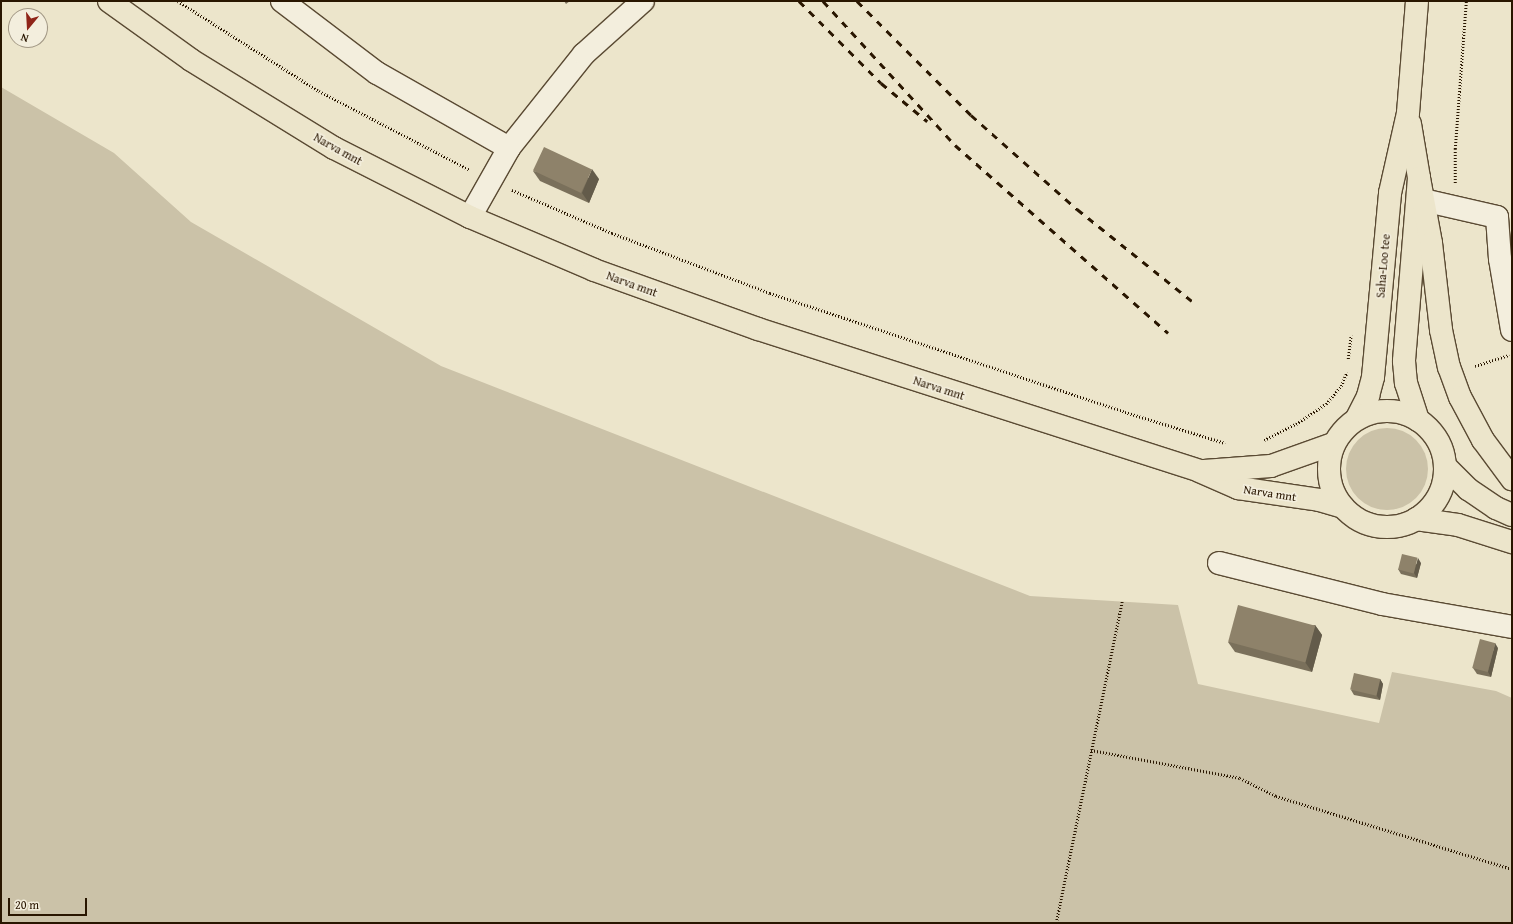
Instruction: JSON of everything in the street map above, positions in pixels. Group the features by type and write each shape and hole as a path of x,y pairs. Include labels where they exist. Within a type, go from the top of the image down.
{"main road":[{"name":"Narva mnt","path":"109,1 191,60 334,148 470,217 594,270 758,329 1199,471 1238,488 1319,500 1343,507"},
{"name":"Saha-Loo tee","path":"1358,418 1368,396 1373,377 1390,193 1408,113 1417,1"},
{"name":"Saha-Loo tee","path":"1408,113 1419,178 1404,361 1406,383 1418,420"},
{"path":"1419,178 1441,330 1450,367 1460,397 1483,440 1512,479"},
{"name":"Narva mnt","path":"1416,519 1431,506 1439,494 1445,466 1439,443 1430,430 1418,420 1404,413 1388,410 1372,412 1358,418 1348,425 1333,444 1329,460 1329,477 1334,493 1343,507 1356,518 1372,525 1388,527 1416,519 1458,525 1512,542"},
{"name":"Narva mnt","path":"1199,471 1271,466 1333,444"},
{"path":"1445,466 1468,489 1496,508 1512,515"}],"lane":[{"path":"282,1 377,73 509,148"},
{"path":"470,217 509,148 584,54 643,1"},
{"path":"1423,200 1455,209 1497,217 1500,259 1512,330"},
{"path":"1219,564 1382,604 1512,627"}],"path":[{"path":"178,1 319,91 490,180 612,233 770,292 1125,412 1230,444"},
{"path":"1455,209 1454,149 1466,1"},
{"path":"1257,442 1296,424 1326,404 1341,386 1347,372 1349,337 1360,327 1378,326"},
{"path":"1475,366 1512,354"},
{"path":"1473,359 1478,372"},
{"path":"1056,923 1122,602"},
{"path":"1091,750 1240,778 1276,796 1512,869"}],"shaded area":[{"path":"1,87 114,153 191,222 441,366 1030,596 1178,605 1198,684 1379,723 1392,672 1496,691 1512,698 1512,923 1,923"},
{"path":"1387,428 1403,431 1416,440 1425,453 1428,469 1425,485 1416,498 1403,507 1387,510 1371,507 1358,498 1349,485 1346,469 1349,453 1358,440 1371,431"}],"building":[{"path":"544,147 592,169 581,193 533,171"},
{"path":"1402,554 1418,558 1414,573 1398,570"},
{"path":"1238,605 1315,626 1305,662 1228,642"},
{"path":"1480,639 1495,643 1488,672 1472,668"},
{"path":"1354,673 1380,679 1376,696 1350,690"}],"railway":[{"path":"799,1 881,83 927,121"},
{"path":"823,1 955,145 1168,333"},
{"path":"857,1 971,115 1077,209 1192,301"}]}
